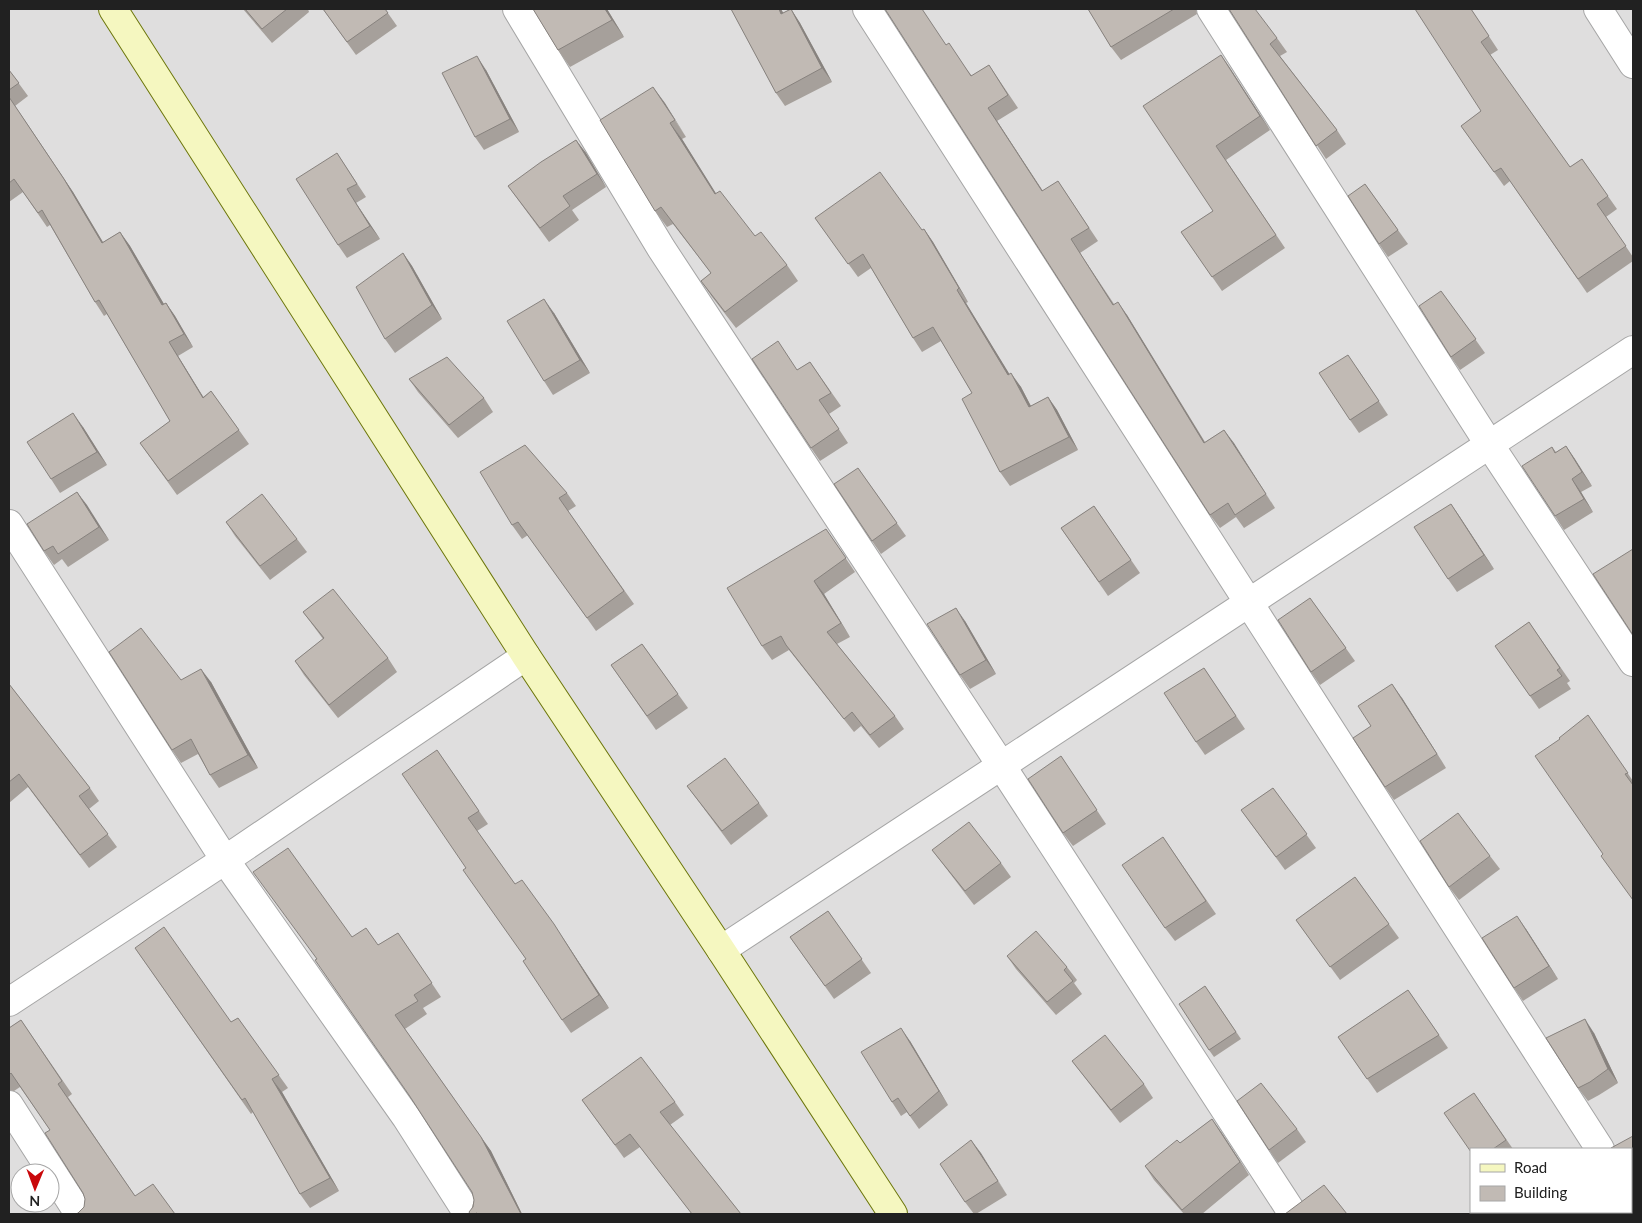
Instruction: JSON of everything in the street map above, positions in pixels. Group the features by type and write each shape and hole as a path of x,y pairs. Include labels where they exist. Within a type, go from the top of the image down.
{"street":[{"path":"114,9 526,656 721,950 892,1214"},
{"path":"517,9 661,248 1293,1214"},
{"path":"867,9 1599,1148"},
{"path":"1211,9 1489,444 1633,662"},
{"path":"1598,9 1633,64"},
{"path":"721,950 1633,350"},
{"path":"9,524 226,860 406,1116 468,1214"},
{"path":"9,1002 226,860 526,656"},
{"path":"9,1105 79,1214"}],"shaded area":[{"path":"9,9 1633,9 1633,1214 9,1214"}],"building":[{"path":"245,9 287,9 262,29"},
{"path":"323,9 385,9 388,13 347,42"},
{"path":"533,9 605,9 612,20 558,50"},
{"path":"731,9 779,9 781,14 791,9 822,68 776,93"},
{"path":"885,9 922,9 946,45 949,43 971,76 989,65 1008,95 988,108 1042,191 1058,181 1089,228 1071,239 1113,305 1118,302 1204,443 1224,430 1266,494 1235,515 1228,503 1210,515"},
{"path":"1088,9 1174,9 1111,47"},
{"path":"1229,9 1255,9 1277,38 1270,44 1337,130 1316,146"},
{"path":"1415,9 1471,9 1489,36 1481,42 1570,167 1582,159 1608,196 1597,204 1626,246 1578,279 1501,168 1494,172 1461,126 1481,111"},
{"path":"1221,55 1260,116 1216,146 1276,235 1212,277 1181,232 1213,211 1143,106"},
{"path":"477,56 510,119 475,137 442,73"},
{"path":"9,70 19,83 9,90"},
{"path":"653,87 675,120 670,123 715,194 720,191 755,236 761,232 787,265 725,312 701,281 711,273 661,207 655,211 600,120"},
{"path":"9,97 64,179 102,243 120,232 162,305 166,303 184,334 169,342 203,398 211,391 239,430 168,481 140,443 170,421 99,300 95,302 42,210 38,213 14,179 9,183"},
{"path":"576,140 597,174 563,196 570,206 540,228 508,186"},
{"path":"337,153 357,184 347,189 370,226 338,245 296,179"},
{"path":"880,172 922,230 924,229 959,288 957,290 1008,375 1011,373 1029,407 1048,397 1069,437 1000,472 962,399 972,393 933,327 913,338 863,254 848,264 815,218"},
{"path":"1365,184 1398,230 1379,244 1348,196"},
{"path":"403,253 432,305 385,339 356,287"},
{"path":"1441,291 1476,339 1451,357 1419,306"},
{"path":"544,299 580,360 544,381 507,321"},
{"path":"778,341 797,370 810,362 831,393 819,400 839,429 811,448 752,359"},
{"path":"1348,355 1379,401 1350,420 1319,373"},
{"path":"447,357 484,398 449,425 409,379"},
{"path":"73,413 97,452 51,479 27,442"},
{"path":"525,445 567,493 559,498 624,591 587,618 518,522 512,525 480,472"},
{"path":"1566,446 1582,472 1572,479 1584,499 1555,516 1522,466 1552,447 1555,453"},
{"path":"858,468 897,523 872,541 834,484"},
{"path":"77,492 99,527 58,554 53,546 44,551 27,524"},
{"path":"262,494 297,539 260,566 226,522"},
{"path":"1451,504 1484,555 1448,579 1414,527"},
{"path":"1094,506 1131,560 1099,582 1061,528"},
{"path":"826,529 846,558 814,581 841,623 827,632 895,716 870,735 852,712 844,719 781,636 762,646 727,588"},
{"path":"1633,549 1633,635 1593,574"},
{"path":"333,589 388,658 329,705 295,661 324,638 303,612"},
{"path":"1310,598 1346,648 1311,672 1278,620"},
{"path":"956,608 986,660 960,675 927,624"},
{"path":"1529,622 1560,668 1557,670 1562,676 1530,696 1495,646"},
{"path":"141,628 181,680 201,669 248,755 210,775 191,739 172,750 109,652"},
{"path":"642,644 678,694 647,716 611,665"},
{"path":"1204,668 1236,716 1196,742 1164,693"},
{"path":"9,684 90,788 79,796 108,834 80,855 19,774 9,782"},
{"path":"1392,684 1437,754 1385,787 1353,738 1371,726 1358,706"},
{"path":"1588,715 1628,773 1625,774 1633,785 1633,900 1601,856 1603,854 1535,756 1560,739"},
{"path":"437,750 479,811 468,818 515,884 522,880 554,924 599,995 562,1020 523,961 526,959 463,870 466,868 402,774"},
{"path":"1061,756 1097,810 1063,833 1028,779"},
{"path":"725,758 759,803 722,831 687,786"},
{"path":"1273,788 1307,834 1276,857 1241,810"},
{"path":"1458,813 1490,856 1449,887 1420,841"},
{"path":"969,822 1001,863 965,891 932,850"},
{"path":"1163,837 1206,901 1165,928 1122,865"},
{"path":"288,848 352,937 366,928 378,945 398,933 432,983 414,995 418,1001 395,1015 481,1137 521,1214 470,1214 469,1212 473,1207 474,1200 472,1192 409,1095 315,960 317,959 253,872"},
{"path":"1355,877 1389,924 1330,967 1296,920"},
{"path":"828,911 862,959 825,986 790,937"},
{"path":"1517,916 1549,966 1514,988 1482,938"},
{"path":"164,927 231,1022 238,1018 279,1075 272,1079 330,1178 300,1194 245,1098 242,1100 135,948"},
{"path":"1036,931 1067,967 1064,970 1073,981 1047,1002 1007,956"},
{"path":"1205,986 1236,1032 1209,1050 1179,1004"},
{"path":"1408,990 1439,1035 1367,1079 1338,1037"},
{"path":"1585,1019 1608,1069 1578,1088 1546,1038"},
{"path":"21,1020 62,1081 58,1084 135,1196 153,1184 175,1214 76,1214 84,1207 85,1199 83,1193 45,1133 50,1130 11,1073 9,1075 9,1028"},
{"path":"901,1028 939,1091 910,1116 898,1098 892,1102 861,1052"},
{"path":"1105,1035 1144,1084 1111,1110 1072,1061"},
{"path":"641,1057 675,1102 660,1112 741,1214 692,1214 630,1134 615,1145 582,1100"},
{"path":"1261,1083 1297,1129 1269,1150 1237,1101"},
{"path":"1474,1093 1506,1140 1494,1148 1470,1148 1470,1151 1444,1113"},
{"path":"1212,1119 1240,1162 1182,1210 1145,1166 1177,1140 1180,1143"},
{"path":"1633,1136 1633,1174 1632,1148 1611,1148"},
{"path":"971,1140 998,1181 965,1202 940,1164"},
{"path":"1324,1185 1347,1214 1285,1214"},
{"path":"1557,1213 1558,1214 1508,1214"}]}
